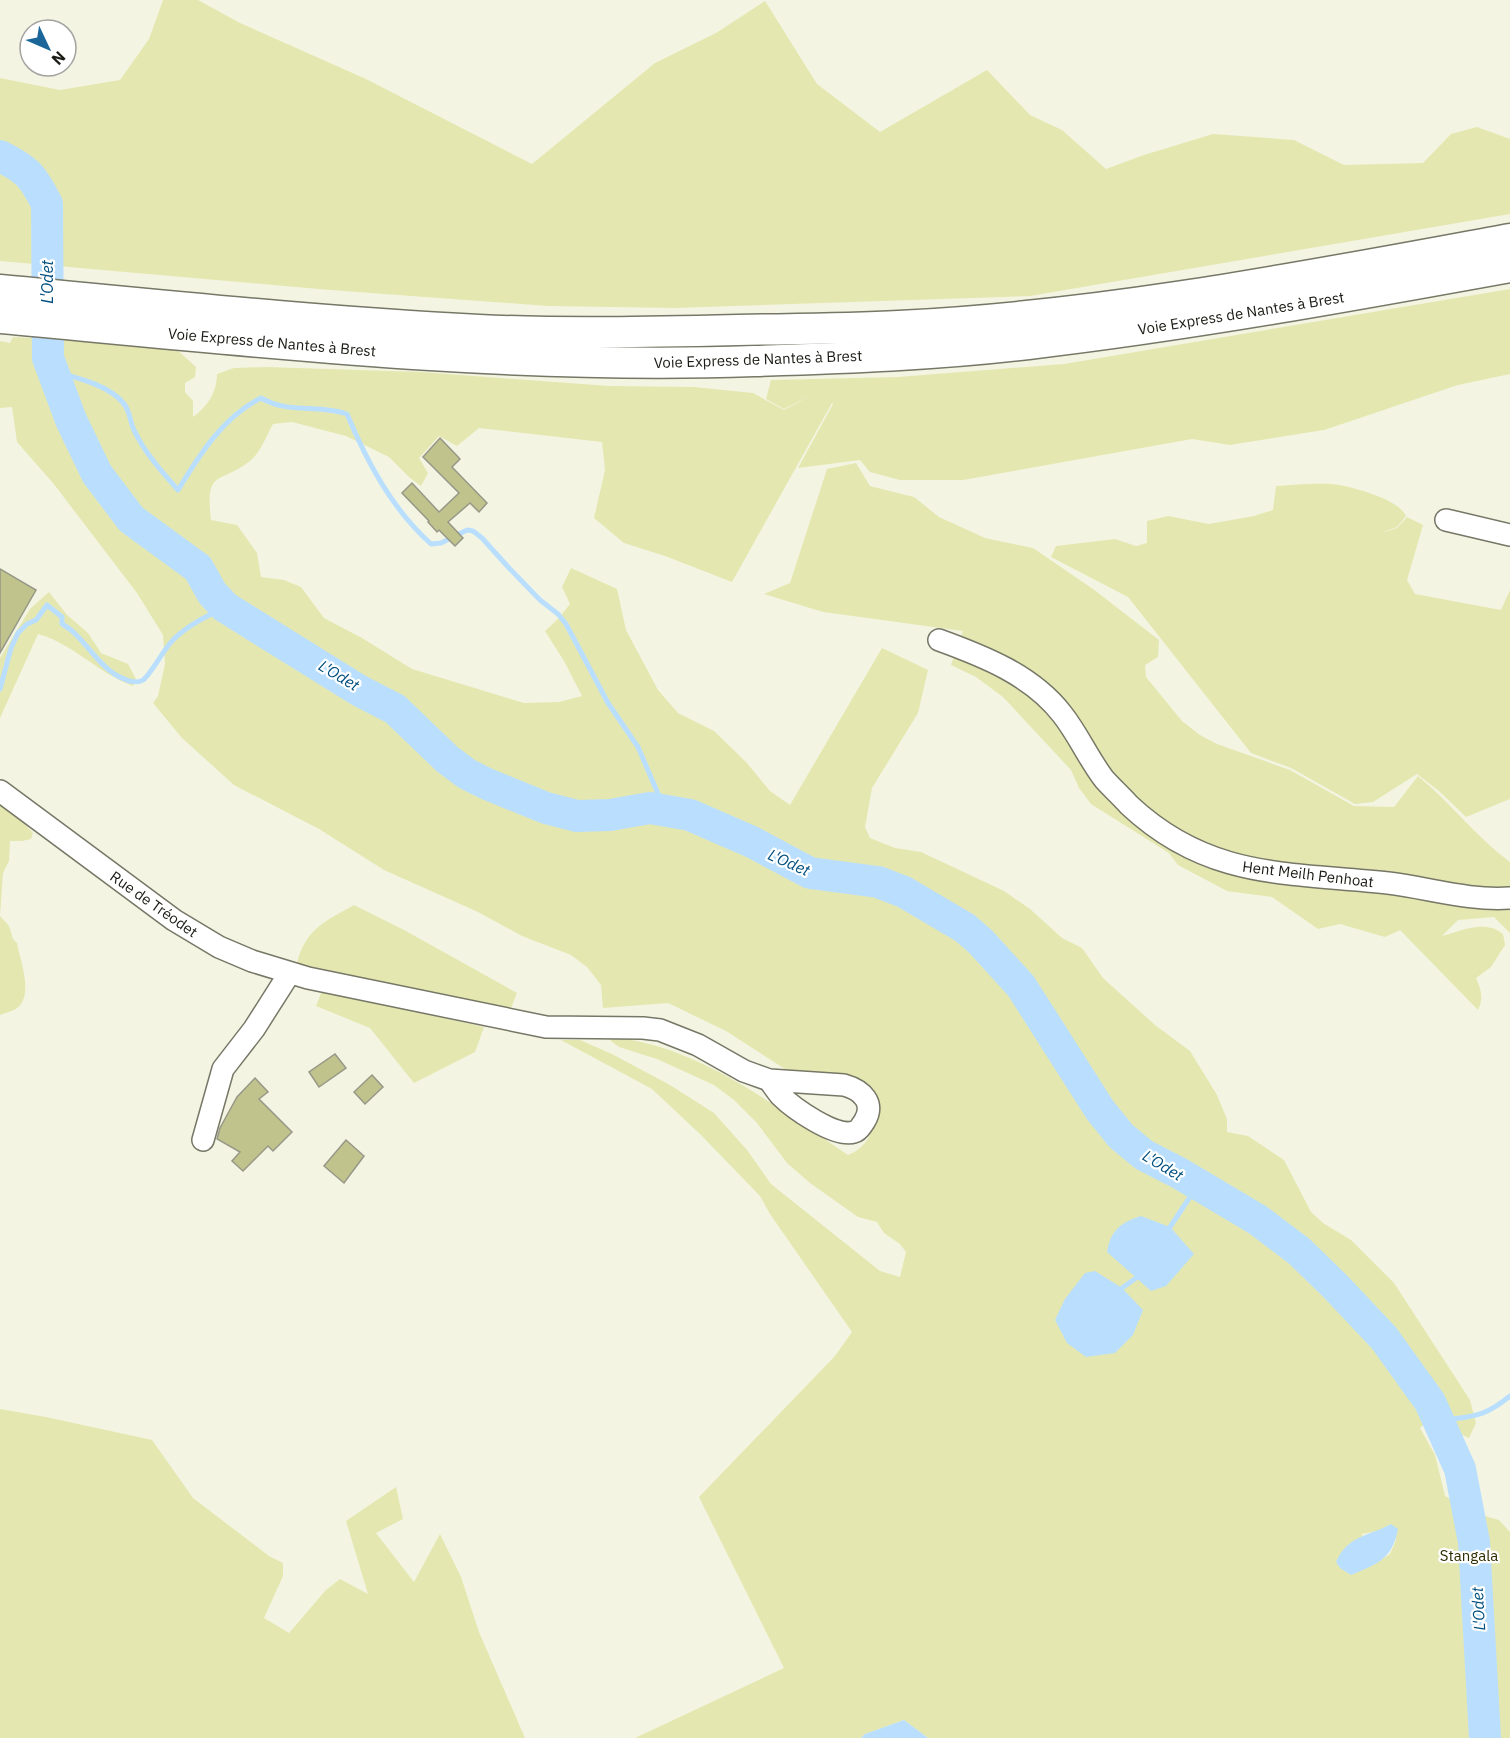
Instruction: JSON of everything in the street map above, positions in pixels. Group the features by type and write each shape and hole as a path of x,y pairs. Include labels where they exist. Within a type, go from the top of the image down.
{"highway":[{"name":"Voie Express de Nantes à Brest","path":"6,305 76,311 483,330 641,332 899,326 997,319 1189,295 1510,239"},
{"name":"Voie Express de Nantes à Brest","path":"76,311 409,354 583,362 762,361 1024,345 1159,327 1510,267"}],"street":[{"path":"1446,520 1510,535"},
{"name":"Hent Meilh Penhoat","path":"939,640 998,664 1041,692 1061,712 1097,768 1116,792 1156,827 1199,852 1225,862 1258,870 1387,883 1478,897 1510,898"},
{"name":"Rue de Tréodet","path":"0,791 174,920 219,947 252,961 289,974 546,1027 660,1030 688,1040 744,1071 769,1080"},
{"path":"203,1140 222,1069 254,1029 289,974"}],"green space":[{"path":"163,0 198,0 240,23 366,79 532,164 655,63 716,33 765,1 817,84 880,132 987,70 1030,115 1062,130 1106,169 1213,134 1294,140 1344,165 1423,163 1451,134 1477,127 1510,139 1510,214 1030,296 675,308 548,306 330,290 0,261 0,78 60,90 120,80 149,39"},
{"name":"Stangala","path":"1510,289 1510,374 1458,385 1324,430 1230,445 1192,439 963,480 900,480 870,472 860,460 798,468 832,403 732,582 624,543 594,518 605,470 602,442 479,428 457,446 439,436 419,458 428,473 421,486 389,457 346,436 292,422 273,424 254,458 217,480 213,485 210,492 211,520 237,525 257,553 261,577 284,580 301,587 324,618 412,669 524,703 559,702 582,696 545,631 570,604 562,587 571,568 617,589 626,630 658,690 678,713 714,731 746,762 770,791 790,805 882,648 928,670 918,713 872,788 865,827 870,838 895,848 921,852 1004,891 1030,909 1062,938 1082,948 1103,978 1155,1025 1190,1051 1217,1095 1227,1119 1227,1132 1248,1136 1284,1160 1311,1212 1323,1223 1351,1240 1394,1283 1470,1400 1476,1423 1469,1438 1428,1420 1420,1428 1435,1455 1445,1496 1474,1513 1499,1520 1510,1532 1510,1738 928,1738 904,1720 865,1734 861,1738 635,1738 784,1668 699,1497 835,1356 852,1332 770,1214 760,1196 701,1135 652,1089 561,1040 580,1040 612,1054 670,1085 714,1113 747,1150 771,1184 880,1271 900,1277 906,1252 900,1244 884,1233 877,1222 858,1217 810,1183 787,1163 757,1123 734,1100 714,1085 657,1059 619,1047 611,1041 610,1037 643,1042 706,1065 764,1099 848,1155 866,1142 874,1122 875,1107 785,1069 726,1031 668,1003 603,1008 601,985 587,967 571,955 522,936 478,912 384,870 319,829 234,785 182,738 153,703 158,696 165,664 163,635 137,593 53,483 17,442 12,407 0,408 0,341 10,343 13,337 147,344 176,349 196,367 195,377 185,383 185,392 193,401 193,417 211,398 217,374 234,368 421,372 609,386 694,387 753,393 784,410 812,395 784,409 766,399 771,380 898,377 1064,364","holes":["1391,1524 1396,1540 1390,1554 1371,1566 1362,1534 1378,1531"]},
{"path":"856,463 870,486 914,497 939,517 985,538 1033,548 1093,589 1159,640 1158,657 1145,665 1146,677 1182,721 1200,735 1217,744 1290,770 1354,806 1394,807 1418,776 1430,786 1486,842 1510,862 1510,933 1494,917 1458,920 1442,936 1481,927 1489,927 1503,934 1505,945 1491,967 1476,978 1481,994 1478,1010 1400,930 1385,937 1340,924 1318,929 1272,897 1227,891 1178,865 1169,853 1091,804 1079,788 1071,770 1003,697 976,677 951,665 963,631 823,612 764,594 790,583 827,469"},
{"path":"1335,484 1379,496 1396,505 1406,516 1397,527 1378,534 1397,528 1407,517 1423,525 1407,580 1415,594 1501,610 1510,590 1510,799 1466,817 1417,774 1373,802 1355,804 1291,768 1251,753 1128,597 1051,557 1056,546 1115,539 1136,546 1147,543 1147,521 1168,516 1209,524 1254,516 1273,510 1276,486"},
{"path":"49,592 67,615 88,633 101,653 128,664 136,679 133,686 121,681 63,645 38,634 0,718 0,658 30,609"},
{"path":"0,805 21,820 33,833 31,839 10,841 9,861 3,873 0,916"},
{"path":"354,905 517,993 511,1008 325,974 297,963 312,933 326,921"},
{"path":"0,916 9,926 13,939 17,943 25,989 21,1005 0,1015"},
{"path":"322,991 484,1027 475,1052 414,1083 370,1028 316,1006"},
{"path":"0,1409 152,1440 193,1498 269,1556 283,1563 283,1576 264,1618 289,1633 326,1590 340,1579 368,1594 346,1521 396,1487 403,1519 376,1533 414,1582 440,1534 461,1577 479,1632 525,1738 0,1738"}],"water":[{"path":"1141,1216 1170,1227 1194,1254 1166,1286 1151,1291 1107,1252 1111,1238 1118,1228"},
{"path":"1095,1271 1122,1288 1143,1310 1133,1335 1115,1353 1086,1357 1067,1343 1055,1320 1065,1299 1085,1273"},
{"path":"1391,1524 1398,1529 1392,1548 1382,1559 1351,1575 1340,1568 1336,1562 1347,1546 1360,1537"},
{"path":"904,1720 928,1738 861,1738 865,1734"}],"building":[{"path":"440,438 460,459 452,467 487,503 479,512 470,503 448,522 463,538 455,546 439,530 437,532 402,493 412,483 439,512 459,493 423,457"},
{"path":"0,569 36,590 0,653"},
{"path":"335,1054 346,1068 319,1087 309,1072"},
{"path":"372,1075 383,1087 365,1104 354,1092"},
{"path":"255,1078 268,1092 259,1099 292,1132 273,1151 268,1146 243,1171 232,1161 240,1152 217,1139 220,1128 237,1097"},
{"path":"346,1140 364,1156 344,1183 324,1166"}],"waterway":[{"name":"L'Odet","path":"0,156 29,175 47,204 48,358 71,420 97,474 131,519 198,568 212,593 225,607 360,691 395,709 447,759 467,774 487,784 546,808 577,816 610,815 650,808 690,815 752,842 810,873 878,882 904,892 965,928 1021,986 1100,1110 1121,1136 1144,1155 1258,1220 1299,1251 1384,1338 1430,1402 1460,1469 1474,1542 1485,1738"},
{"path":"53,371 91,383 118,397 126,407 134,430 143,446 178,490 213,438 235,415 261,398 282,406 347,414 382,484 404,516 431,544 441,543 467,530 473,531 540,600 558,614 566,624 608,703 638,747 665,810"},
{"path":"0,689 11,648 18,633 27,624 36,620 47,605 62,617 62,624 76,635 102,664 116,675 136,682 147,677 170,643 179,634 225,607"},
{"path":"1170,1227 1198,1185"},
{"path":"1122,1288 1136,1278"},
{"path":"1439,1421 1469,1417 1485,1412 1510,1396"}]}
